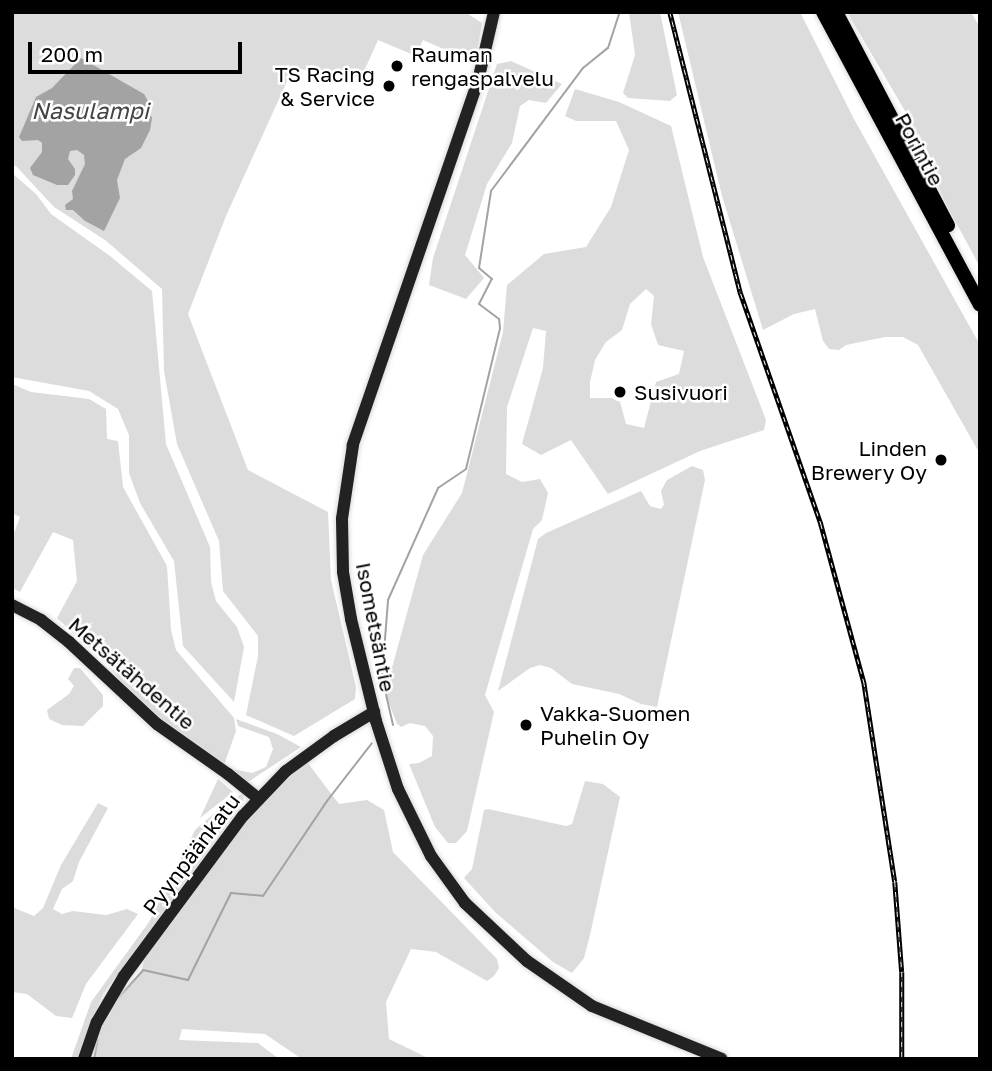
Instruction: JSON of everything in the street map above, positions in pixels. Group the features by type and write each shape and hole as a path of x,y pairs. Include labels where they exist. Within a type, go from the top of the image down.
{"highway":[{"name":"Porintie","path":"824,12 980,306"},
{"name":"Porintie","path":"836,12 980,285"}],"main road":[{"name":"Isometsäntie","path":"494,12 478,81 364,408 347,473 342,519 344,572 351,619 373,712 398,789 430,856 465,903 497,937 560,987 592,1006 722,1059"},
{"name":"Metsätähdentie","path":"12,605 41,620 69,642 157,724 258,798"},
{"name":"Pyynpäänkatu","path":"84,1059 97,1022 124,976 258,798 310,753 373,712"}],"shaded area":[{"path":"12,12 465,12 482,23 475,63 423,40 416,56 378,40 361,78 293,68 226,216 188,314 248,470 328,512 331,580 356,687 355,699 294,736 246,715 258,656 258,636 223,591 219,541 177,444 164,371 162,289 105,240 54,207 16,166 12,165"},
{"path":"629,12 660,12 677,95 670,101 628,98 623,93 635,55"},
{"path":"678,12 800,12 854,119 980,345 980,454 918,345 903,337 885,337 846,345 839,350 829,349 823,341 815,309 794,314 763,330 722,196"},
{"path":"847,12 971,12 980,28 980,267 946,204 905,111"},
{"path":"511,61 562,84 546,103 529,100 520,106 512,143 487,184 465,255 484,278 466,299 429,285 433,258 497,64"},
{"path":"575,89 619,102 671,126 703,257 766,420 764,430 700,451 608,494 571,440 541,455 522,444 543,368 546,331 533,328 507,407 506,474 522,482 540,479 548,493 542,520 533,529 485,695 494,712 467,831 456,843 448,843 435,827 409,764 419,763 432,756 433,736 425,726 410,723 401,727 397,724 385,693 423,555 462,493 503,332 507,285 544,254 586,247 611,207 629,150 616,121 576,121 565,116","holes":["646,289 654,296 651,324 658,345 684,351 679,374 656,382 644,428 626,424 619,398 590,398 590,382 595,360 606,342 622,330 630,304"]},
{"path":"12,173 36,194 51,214 110,256 152,291 166,444 210,547 211,582 216,601 237,627 244,647 234,702 183,646 174,561 140,503 129,473 129,435 118,409 89,391 12,377"},
{"path":"12,384 31,392 89,399 106,409 107,439 118,441 123,487 167,566 171,630 176,650 234,718 236,731 224,765 182,739 129,691 105,662 57,618 77,581 73,540 53,532 20,592 12,588 12,539 20,517 12,513"},
{"path":"692,466 703,470 705,480 657,707 641,704 619,694 572,684 551,668 540,665 530,668 498,691 538,539 641,491 650,506 661,509 664,505 661,491 667,480"},
{"path":"74,668 80,668 103,695 103,706 83,726 62,725 49,719 47,710 69,694 74,686 68,679"},
{"path":"236,719 277,734 301,747 248,782 233,769 252,773 266,767 273,749 269,737 238,726"},
{"path":"307,762 339,804 367,800 384,810 393,852 497,959 499,968 494,976 487,981 436,952 411,949 386,1002 389,1039 430,1059 302,1059 265,1034 182,1029 179,1040 258,1043 279,1059 94,1059 98,1035 107,1011 142,970 145,956 224,848 267,796"},
{"path":"218,779 233,792 200,818"},
{"path":"585,781 603,784 620,797 584,958 572,973 553,962 495,912 464,878 472,869 484,810 566,826 572,824"},
{"path":"244,793 243,803 103,994 77,1059 71,1059 91,1002 149,922 195,830 226,803"},
{"path":"98,803 108,808 79,862 73,881 62,889 53,909 62,914 73,911 106,915 127,909 138,914 86,984 72,1018 56,1016 27,994 12,992 12,907 34,916 43,908 61,865"}],"water":[{"name":"Nasulampi","path":"81,58 144,94 148,101 146,107 152,118 150,130 141,148 125,159 117,180 120,198 104,231 85,221 73,210 66,210 65,205 73,199 72,191 85,164 84,155 77,150 70,151 68,159 75,169 75,175 68,185 57,185 33,175 30,168 42,152 42,143 38,140 22,141 19,137 36,97 52,88"}],"waterway":[{"path":"393,725 382,677 388,600 438,488 466,469 500,328 499,319 479,304 492,279 479,268 491,191 583,68 608,48 620,12"},
{"path":"119,997 143,970 188,980 231,893 263,896 327,801 372,743"},
{"path":"94,1059 98,1039"}],"railway":[{"path":"670,12 741,294 821,524 864,682 895,882 902,972 902,1059"}],"place":[{"name":"Rauman rengaspalvelu","path":"397,66"},
{"name":"TS Racing & Service","path":"389,86"},
{"name":"Susivuori","path":"620,392"},
{"name":"Linden Brewery Oy","path":"941,460"},
{"name":"Vakka-Suomen Puhelin Oy","path":"526,725"}]}
